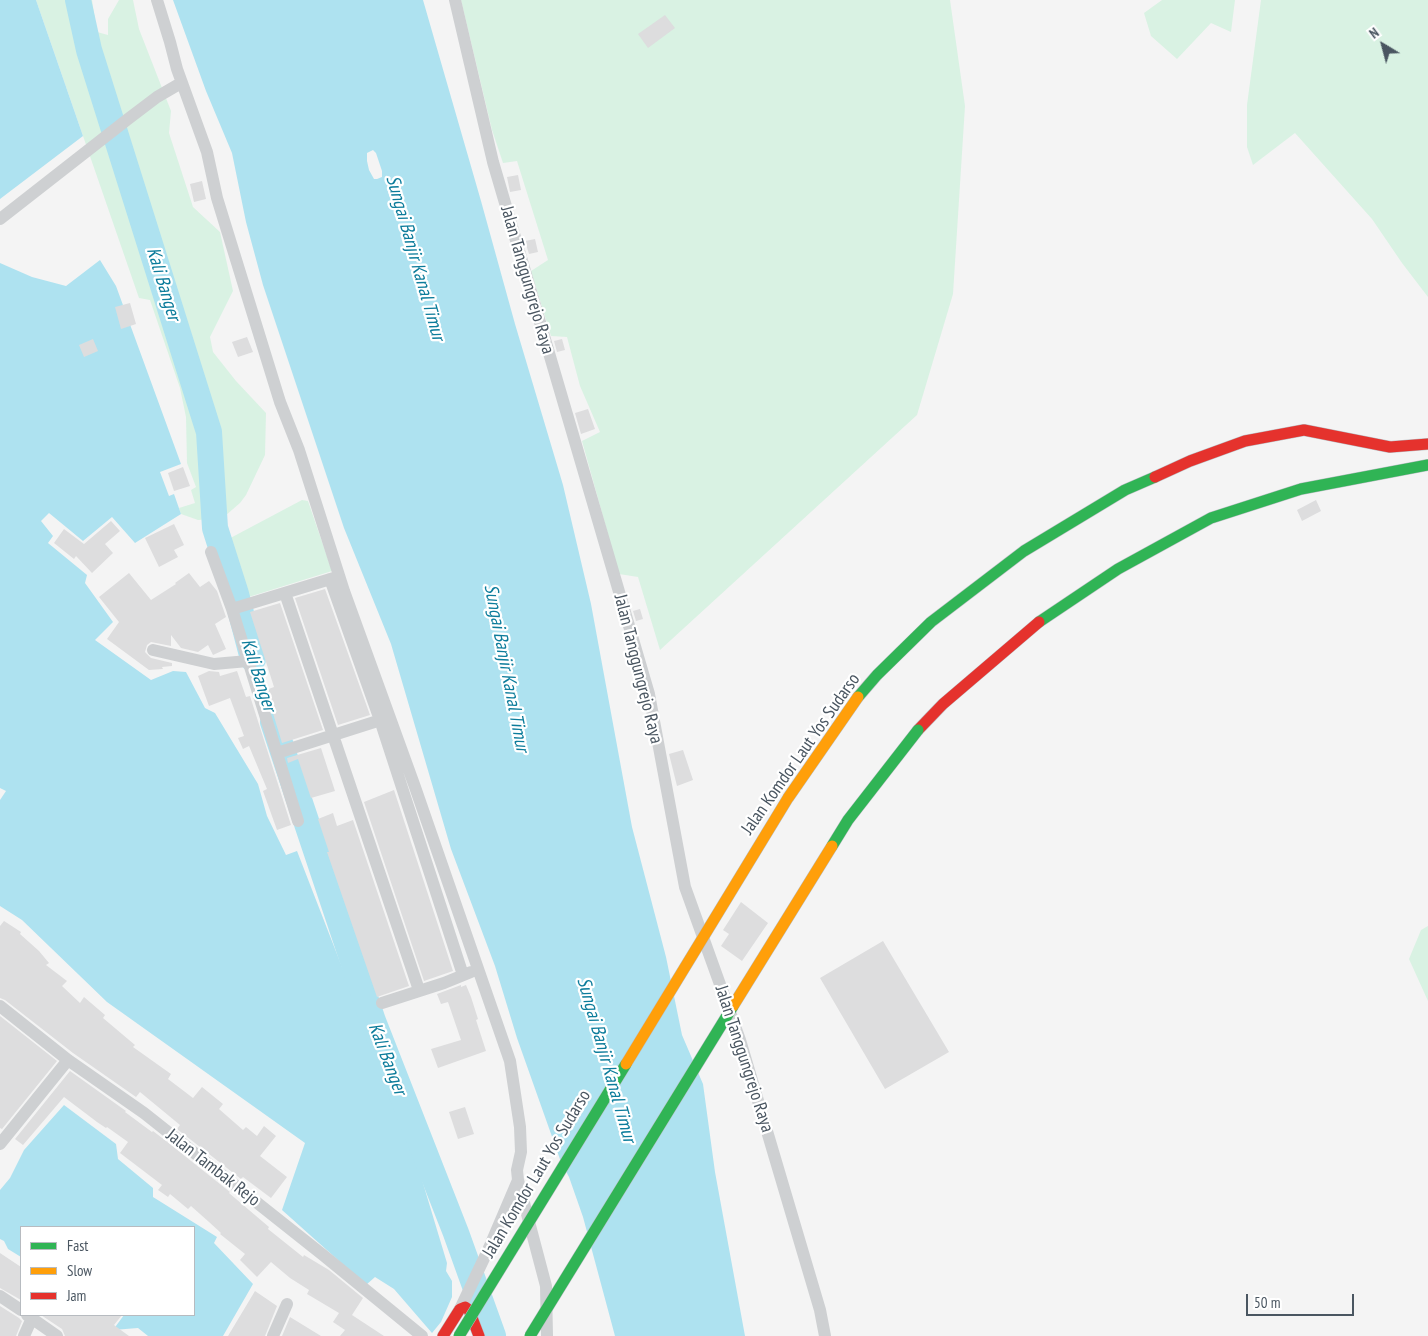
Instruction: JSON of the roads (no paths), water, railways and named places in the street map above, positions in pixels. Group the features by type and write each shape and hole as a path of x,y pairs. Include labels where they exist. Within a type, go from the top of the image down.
{"highway":[{"name":"Jalan Komdor Laut Yos Sudarso","path":"459,1336 788,798 858,697 877,675 931,622 1024,551 1125,490 1190,461 1245,441 1304,430 1390,447 1428,444"},
{"path":"530,1336 848,820 918,730 943,704 1035,624 1118,569 1210,518 1301,489 1428,465"},
{"path":"443,1336 460,1309 465,1307 469,1310 479,1336"}],"street":[{"path":"157,0 181,83 207,152 217,198 280,402 299,450 331,547 334,578 510,1061 520,1127 521,1152 517,1170 518,1180 546,1286 547,1336"},
{"name":"Jalan Tanggungrejo Raya","path":"455,0 493,162 648,694 685,887 740,1040 820,1310 825,1336"},
{"path":"0,219 157,97 181,83"},
{"path":"211,552 232,609 298,821"},
{"path":"232,609 334,578"},
{"path":"285,593 419,990"},
{"path":"153,650 214,664 248,661"},
{"path":"277,753 385,718"},
{"path":"385,718 463,975"},
{"path":"382,1003 478,969"},
{"name":"Jalan Tambak Rejo","path":"0,1006 68,1060 152,1119 422,1336"},
{"path":"0,1144 68,1060"},
{"path":"460,1309 518,1180"},
{"path":"0,1296 20,1309"},
{"path":"273,1336 287,1304"},
{"path":"24,1336 30,1316 58,1336"}],"water":[{"path":"0,0 36,0 83,136 0,199"},
{"name":"Sungai Banjir Kanal Timur","path":"173,0 423,0 563,485 591,604 632,827 666,957 682,1035 703,1084 715,1172 745,1336 615,1336 583,1217 569,1177 561,1162 517,1038 495,966 451,849 391,644 344,528 263,285 246,222 232,153 206,91","holes":["373,150 376,153 382,177 374,179 369,170 367,153"]},
{"path":"100,260 116,286 181,464 160,472 169,496 174,494 181,514 135,543 112,517 83,541 49,513 41,521 53,536 48,543 87,575 85,583 113,622 95,640 151,680 173,671 186,672 205,708 215,713 258,784 267,816 286,855 297,851 413,1150 447,1263 446,1271 452,1281 452,1297 441,1322 432,1333 394,1289 375,1277 366,1285 282,1210 305,1143 107,1002 22,920 0,906 0,800 6,791 0,788 0,263 32,277 66,286"},
{"path":"64,1105 116,1144 118,1159 153,1188 153,1197 217,1237 214,1243 253,1284 223,1336 148,1336 138,1328 113,1330 123,1316 195,1316 195,1226 20,1226 20,1256 8,1249 4,1241 0,1239 0,1190 10,1178 24,1150"}],"waterway":[{"name":"Kali Banger","path":"78,0 89,50 209,432 215,528 236,594 253,659"},
{"name":"Kali Banger","path":"273,722 373,1021 456,1233 493,1336"}]}
